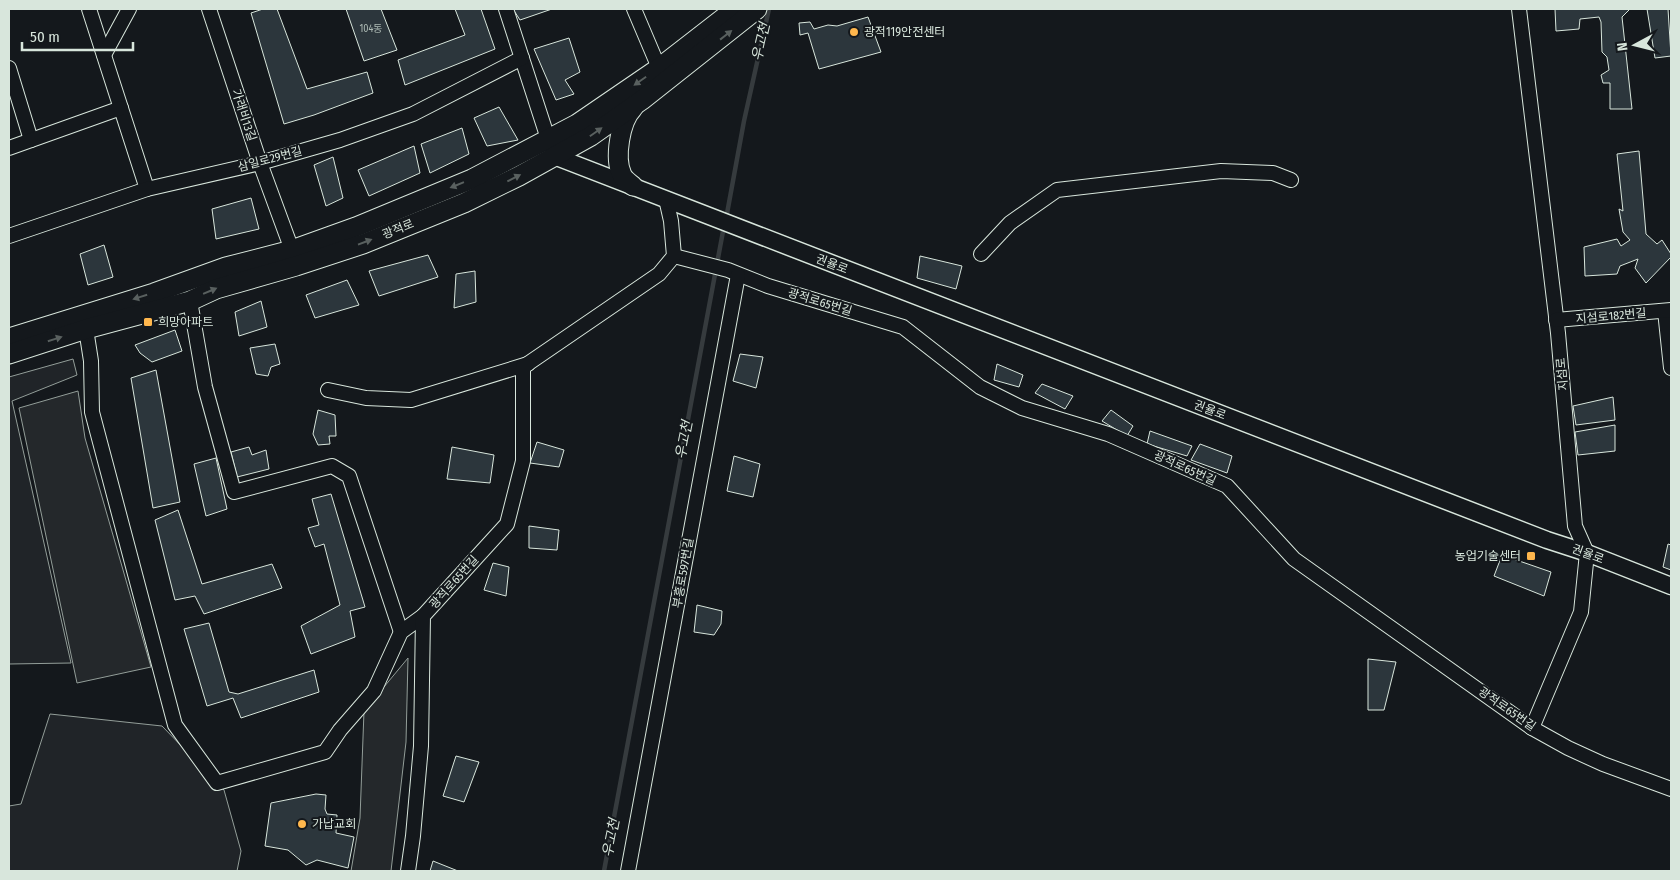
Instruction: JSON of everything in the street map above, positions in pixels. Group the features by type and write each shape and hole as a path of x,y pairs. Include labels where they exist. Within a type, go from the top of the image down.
{"main road":[{"name":"광적로","path":"9,354 296,266 372,240 464,203 551,148 577,124 746,12"},
{"name":"광적로","path":"9,338 154,293 226,267 292,250 356,227 551,148 590,136 642,100 746,12"},
{"path":"633,186 622,176 618,160 619,141 628,114 642,100"}],"street":[{"path":"90,9 147,189"},
{"path":"104,55 129,9"},
{"name":"가래비13길","path":"209,9 260,163 292,250"},
{"path":"328,390 366,398 411,400 528,364 659,274 674,256 671,221 666,199 551,148 506,9"},
{"path":"634,9 659,68"},
{"name":"지섬로","path":"1518,9 1556,320 1575,526 1587,553"},
{"name":"삼일로29번길","path":"9,236 147,189 260,163 340,140 413,114 522,58"},
{"path":"9,68 31,140"},
{"path":"9,148 121,108"},
{"path":"980,254 1010,223 1057,190 1221,171 1274,173 1291,180"},
{"name":"권율로","path":"666,199 1538,537 1587,553 1671,586"},
{"name":"광적로65번길","path":"674,256 902,327 980,387 1022,408 1108,434 1227,486 1294,559 1532,728 1568,748 1603,764 1671,789"},
{"name":"부흥로597번길","path":"628,871 733,273"},
{"path":"190,300 205,387 234,492 332,466 349,476 400,632"},
{"name":"지섬로182번길","path":"1556,320 1668,310 1671,368"},
{"path":"86,329 91,361 92,412 175,725 217,783 325,752 340,730 374,691 400,632 423,616"},
{"name":"광적로65번길","path":"408,871 414,836 422,746 423,616 507,524 523,461 523,367 528,364"},
{"path":"1532,728 1580,612 1587,553"}],"shaded area":[{"path":"73,359 77,375 12,401 71,663 9,664 9,377"},
{"path":"78,391 85,438 151,667 77,683 19,408"},
{"path":"408,658 406,742 391,871 351,871 360,818 364,711"},
{"path":"50,714 162,726 224,790 241,851 237,871 9,871 9,806 21,804"}],"building":[{"path":"263,9 277,9 307,89 367,72 373,93 284,124 251,13"},
{"path":"346,9 381,9 397,50 364,61"},
{"path":"455,9 481,9 495,49 405,85 398,60 465,35"},
{"path":"513,9 552,9 520,20"},
{"path":"1555,9 1630,9 1622,17 1632,109 1610,109 1610,83 1603,83 1601,75 1609,70 1607,57 1602,52 1601,22 1599,17 1580,19 1579,29 1556,31"},
{"path":"1647,9 1668,9 1671,56 1655,58"},
{"path":"868,17 881,52 819,69 808,33 800,35 799,23 810,22 814,29 828,25 837,26"},
{"path":"569,38 580,72 565,80 574,94 556,100 534,49"},
{"path":"499,107 518,140 487,146 474,118"},
{"path":"462,128 469,154 430,173 421,144"},
{"path":"414,146 420,173 369,196 358,170"},
{"path":"1639,151 1646,234 1657,244 1662,240 1671,257 1646,283 1635,268 1638,259 1620,266 1617,274 1585,276 1584,247 1617,239 1621,246 1630,240 1623,232 1619,209 1623,211 1617,154"},
{"path":"333,157 343,198 326,206 314,165"},
{"path":"251,198 259,229 216,239 212,209"},
{"path":"104,245 113,277 88,285 80,254"},
{"path":"428,255 438,277 379,296 369,271"},
{"path":"920,256 962,266 956,289 917,278"},
{"path":"475,271 476,302 454,308 456,274"},
{"path":"347,280 359,305 315,318 306,295"},
{"path":"261,301 267,327 239,336 235,312"},
{"path":"175,330 182,351 152,362 140,353 135,345"},
{"path":"275,344 280,364 271,367 268,376 256,374 250,348"},
{"path":"740,354 763,357 756,388 733,381"},
{"path":"997,364 1023,375 1019,387 994,380"},
{"path":"156,370 180,502 153,508 131,378"},
{"path":"1042,384 1073,396 1065,409 1035,393"},
{"path":"1613,397 1615,420 1576,425 1573,406"},
{"path":"318,410 335,415 336,436 329,436 330,444 318,445 313,434"},
{"path":"1111,410 1133,426 1127,436 1102,421"},
{"path":"1615,425 1615,451 1578,455 1575,432"},
{"path":"1150,431 1192,446 1187,456 1147,444"},
{"path":"537,442 564,450 559,467 530,463"},
{"path":"1200,444 1232,456 1227,473 1191,460"},
{"path":"249,447 252,455 266,450 269,469 237,477 231,452"},
{"path":"452,447 494,455 490,483 447,479"},
{"path":"734,456 760,464 753,497 727,491"},
{"path":"216,458 227,509 206,516 194,464"},
{"path":"331,494 365,607 350,611 355,637 311,654 301,626 340,605 324,544 315,547 308,528 319,525 312,499"},
{"path":"178,510 202,584 272,564 282,588 204,614 195,596 175,600 155,520"},
{"path":"529,526 559,530 557,550 529,548"},
{"path":"1668,544 1671,545 1671,570 1663,567"},
{"path":"1502,555 1551,572 1544,596 1494,576"},
{"path":"493,563 509,567 506,596 484,590"},
{"path":"697,605 722,611 721,624 714,635 694,632"},
{"path":"209,623 229,692 238,694 314,670 319,692 241,718 233,698 207,706 184,629"},
{"path":"1368,659 1396,662 1384,710 1368,710"},
{"path":"456,756 479,762 464,802 443,796"},
{"name":"가납교회","path":"316,794 326,795 325,809 327,814 337,815 336,833 354,837 348,868 317,860 306,865 288,850 265,846 271,803"},
{"path":"433,861 458,871 430,871"}],"waterway":[{"name":"우고천","path":"726,219 744,121 769,9"},
{"name":"우고천","path":"604,871 724,226"}],"place":[{"name":"광적119안전센터","path":"854,32"},
{"name":"희망아파트","path":"148,322"},
{"name":"농업기술센터","path":"1531,556"},
{"name":"가납교회","path":"302,824"}]}
